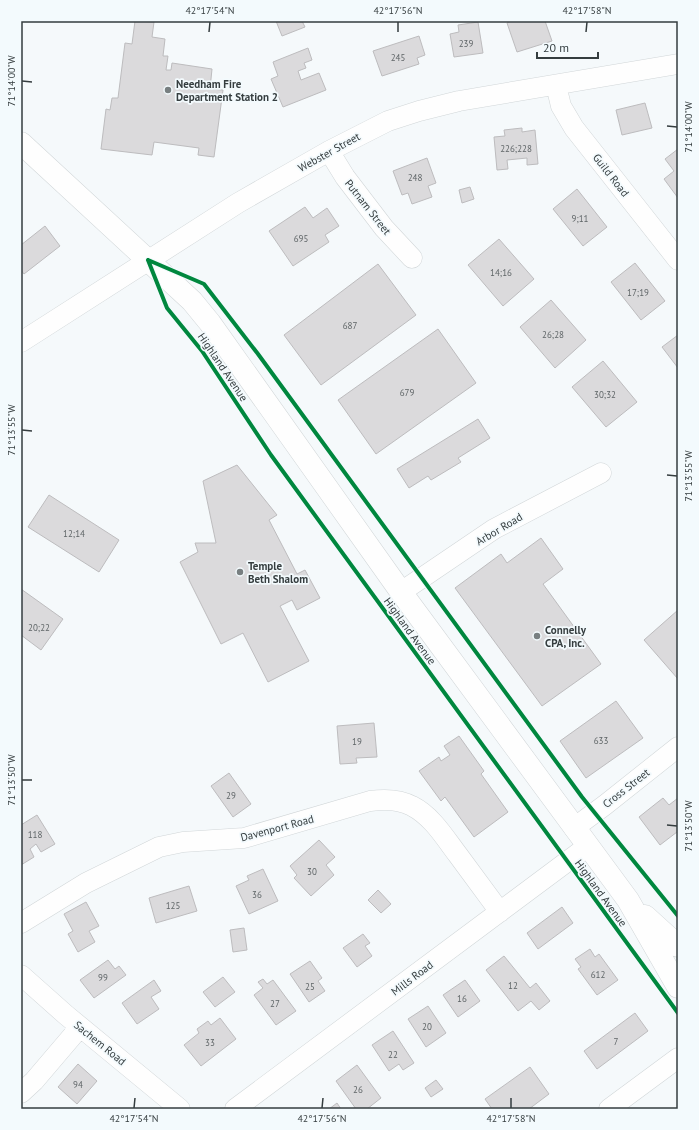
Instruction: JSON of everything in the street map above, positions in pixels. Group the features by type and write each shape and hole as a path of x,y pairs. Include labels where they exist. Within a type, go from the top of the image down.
{"main road":[{"name":"Highland Avenue","path":"21,143 192,301 214,328 401,592 628,900 678,987"},
{"name":"Highland Avenue","path":"628,900 678,946"}],"street":[{"name":"Webster Street","path":"21,342 232,207 330,151 388,121 419,111 459,101 678,64"},
{"name":"Guild Road","path":"556,85 561,106 574,128 678,260"},
{"name":"Putnam Street","path":"330,151 345,177 384,228 412,258"},
{"name":"Arbor Road","path":"401,592 494,529 601,473"},
{"name":"Cross Street","path":"574,828 678,748"},
{"name":"Davenport Road","path":"21,923 91,880 159,847 183,842 244,838 258,835 380,799 391,799 402,802 412,806 426,816 440,831 500,912"},
{"name":"Mills Road","path":"235,1109 588,846"},
{"name":"Sachem Road","path":"21,975 80,1027 180,1109"},
{"path":"21,1094 80,1027"},
{"path":"609,1109 678,1058"}],"building":[{"name":"Needham Fire Department Station 2","path":"135,21 154,22 152,37 165,39 163,56 168,56 166,70 171,70 172,63 212,69 210,89 223,90 214,157 198,155 199,148 154,142 152,155 101,149 106,109 110,110 112,98 118,98 125,43 132,44"},
{"path":"276,21 302,21 305,27 282,36"},
{"path":"511,21 545,21 552,41 517,52 507,23"},
{"path":"478,22 483,53 454,57 450,34 459,32 458,25"},
{"path":"419,36 425,55 417,58 419,64 382,76 373,51"},
{"path":"308,48 312,60 304,63 306,68 298,71 301,80 319,73 326,90 283,107 271,79 278,76 273,62"},
{"path":"645,103 652,128 622,135 616,110"},
{"path":"522,128 522,132 535,130 538,164 527,165 527,158 507,160 508,169 497,170 494,137 505,136 504,130"},
{"path":"678,149 678,198 664,179 674,171 665,159"},
{"path":"427,158 436,183 428,186 432,197 412,204 408,193 402,195 393,171"},
{"path":"470,187 474,199 462,203 459,190"},
{"path":"577,189 607,227 583,246 553,209"},
{"path":"305,207 313,218 327,208 339,226 325,235 329,242 293,266 269,231"},
{"path":"45,226 60,246 24,274 21,270 21,245"},
{"path":"499,239 534,279 503,306 468,265"},
{"path":"635,263 665,301 641,320 611,282"},
{"path":"378,264 416,315 321,385 284,335"},
{"path":"551,300 586,340 555,368 520,327"},
{"path":"438,329 476,383 376,454 338,400"},
{"path":"678,335 678,368 662,347"},
{"path":"603,361 637,402 606,427 572,387"},
{"path":"478,419 490,438 458,458 461,462 431,480 428,476 409,488 397,469"},
{"name":"Temple Beth Shalom","path":"237,465 277,515 269,520 297,574 305,570 320,598 297,610 292,600 280,606 309,661 268,682 243,633 221,644 180,562 198,552 195,543 216,543 203,481"},
{"path":"49,495 119,540 99,572 28,527"},
{"path":"541,538 563,569 543,584 601,664 542,706 455,588 501,554 507,563"},
{"path":"21,589 63,619 41,650 21,635"},
{"path":"678,610 678,679 644,640"},
{"path":"616,701 643,738 586,778 560,741"},
{"path":"374,723 377,757 356,758 357,763 340,764 337,726"},
{"path":"459,736 484,771 481,774 508,812 474,837 445,797 441,801 419,771 439,757 441,761 450,755 444,746"},
{"path":"229,773 251,804 233,817 211,786"},
{"path":"663,798 669,805 678,798 678,833 677,832 660,845 639,817"},
{"path":"37,815 55,844 41,852 36,844 30,849 34,857 21,865 21,825"},
{"path":"319,840 335,857 326,865 334,875 311,896 294,878 297,875 290,866"},
{"path":"263,869 278,901 249,914 236,886 249,880 247,876"},
{"path":"189,886 197,911 156,923 149,898"},
{"path":"378,890 391,904 381,913 368,900"},
{"path":"86,902 99,926 89,931 95,942 78,952 68,934 73,931 64,914"},
{"path":"562,907 573,923 538,949 527,933"},
{"path":"244,928 247,950 233,952 230,930"},
{"path":"363,934 370,943 365,946 372,956 357,967 343,948"},
{"path":"590,949 595,957 599,954 618,980 597,995 578,969 581,967 575,959"},
{"path":"504,956 530,988 536,983 550,1001 539,1010 531,1001 518,1011 486,970"},
{"path":"108,960 115,969 119,966 126,975 94,998 80,980"},
{"path":"310,961 322,978 318,981 325,991 309,1002 290,974"},
{"path":"223,977 235,992 215,1007 203,992"},
{"path":"263,979 267,984 273,980 296,1011 276,1025 254,995 263,988 258,982"},
{"path":"154,980 161,991 151,997 159,1009 137,1024 122,1003"},
{"path":"465,980 480,1001 458,1017 443,995"},
{"path":"428,1006 446,1033 426,1047 408,1019"},
{"path":"635,1013 648,1031 597,1069 584,1051"},
{"path":"220,1018 236,1039 201,1066 184,1045 199,1033 197,1029 208,1021 211,1025"},
{"path":"393,1031 414,1063 403,1070 399,1064 389,1071 372,1045"},
{"path":"78,1064 97,1081 77,1104 58,1087"},
{"path":"357,1065 381,1098 367,1109 356,1109 336,1081"},
{"path":"530,1067 549,1094 529,1109 492,1109 485,1099"},
{"path":"436,1080 443,1089 431,1097 425,1088"},
{"path":"337,1103 341,1109 329,1109"}],"cycle path":[{"path":"148,260 167,308 202,351 271,455 678,1013"},
{"path":"148,260 204,284 258,354 582,797 678,916"}],"place":[{"name":"Needham Fire Department Station 2","path":"168,90"},
{"name":"Temple Beth Shalom","path":"240,572"},
{"name":"Connelly CPA, Inc.","path":"537,636"}]}
